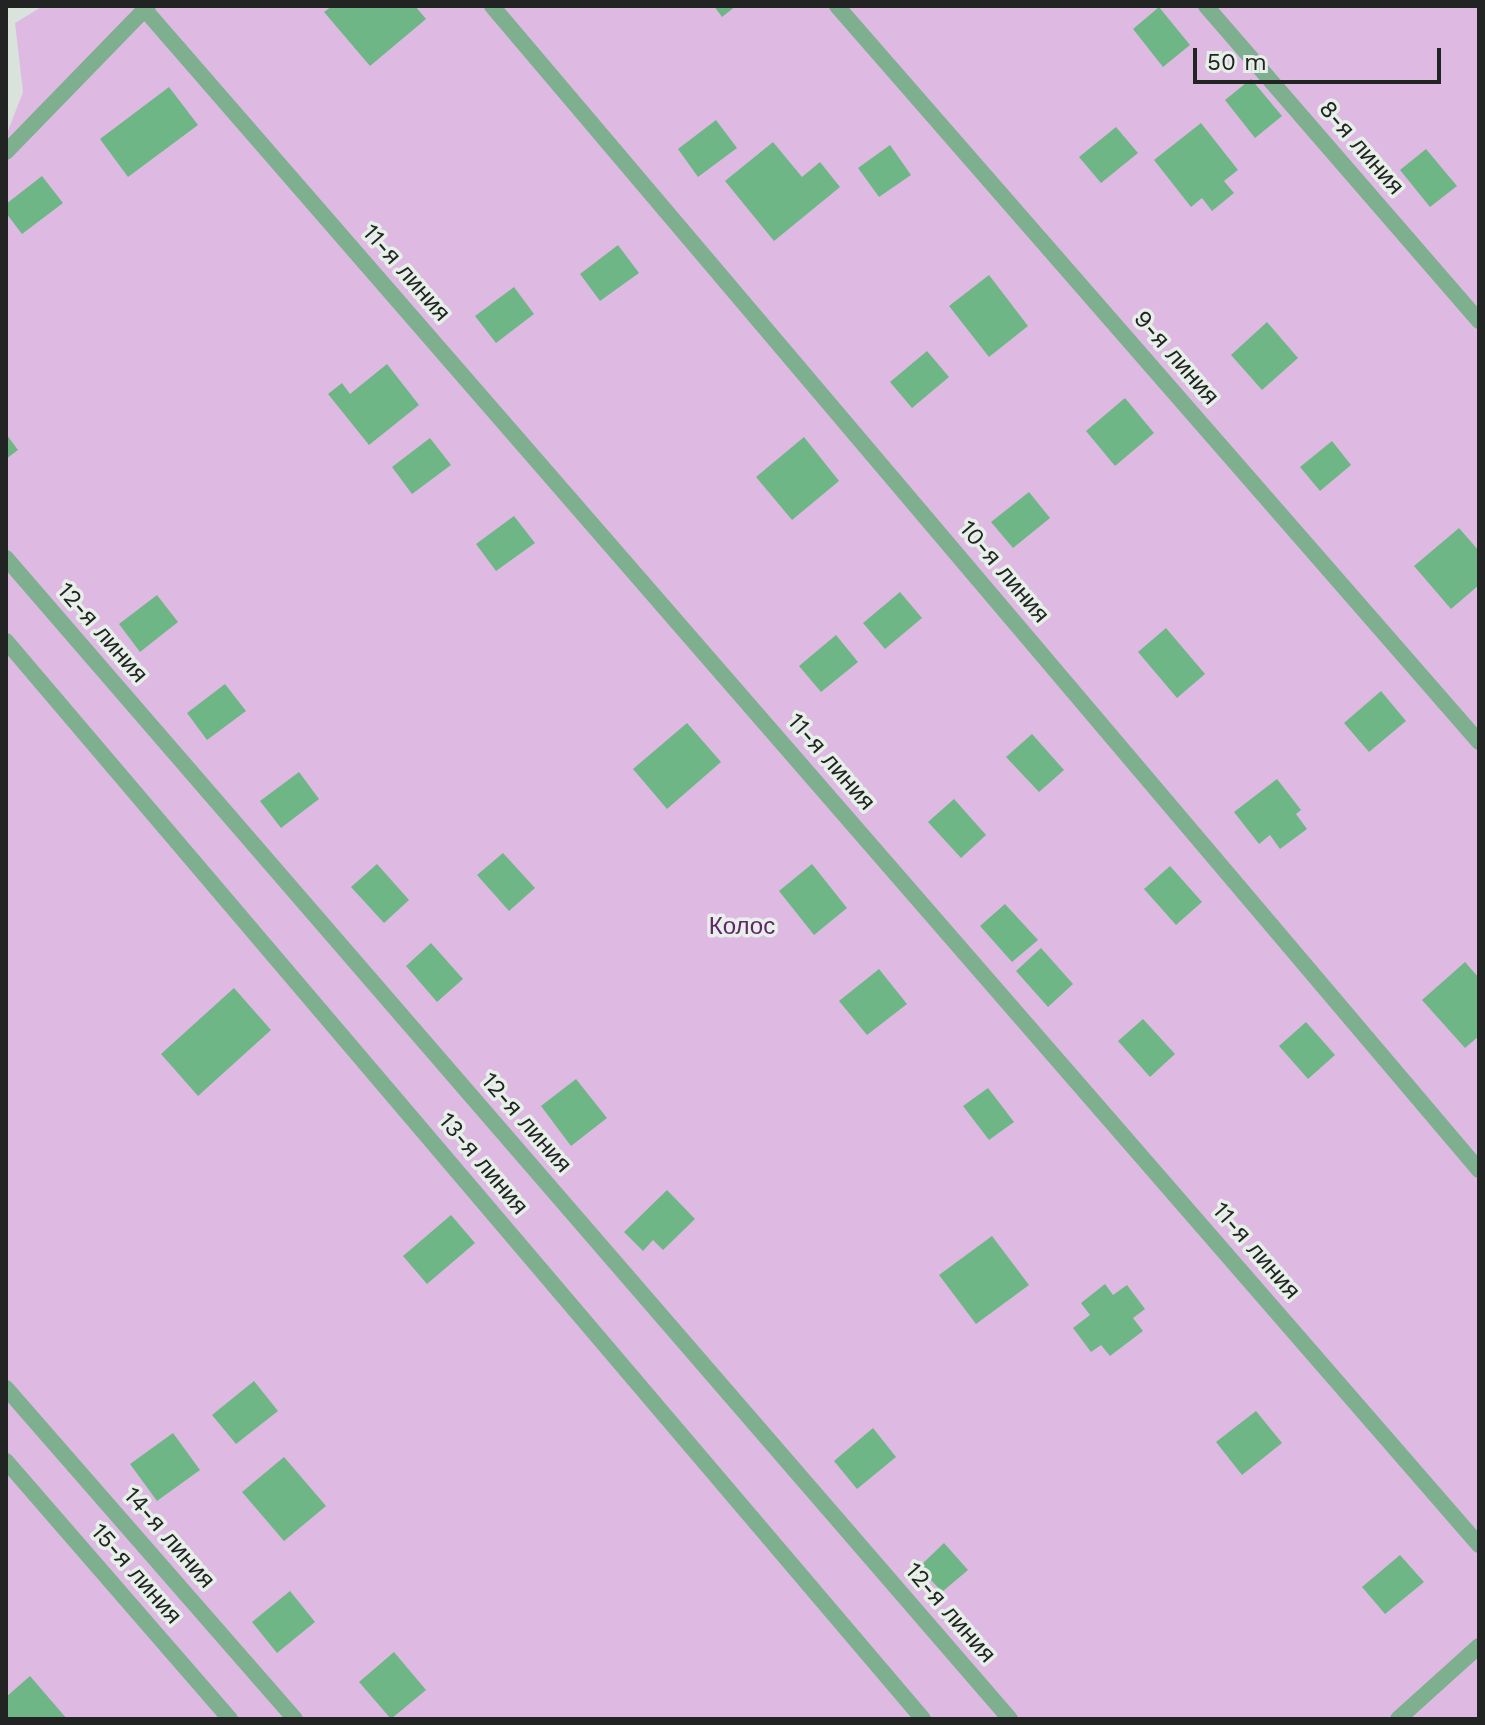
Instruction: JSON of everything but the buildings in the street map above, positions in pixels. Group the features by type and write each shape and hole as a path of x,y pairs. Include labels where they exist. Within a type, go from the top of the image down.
{"lane":[{"name":"10-я линия","path":"492,6 1479,1170"},
{"name":"9-я линия","path":"837,6 1479,742"},
{"name":"8-я линия","path":"1206,6 1479,321"},
{"path":"6,152 147,8"},
{"name":"11-я линия","path":"147,8 1479,1545"},
{"name":"12-я линия","path":"6,558 1010,1719"},
{"name":"13-я линия","path":"6,641 923,1719"},
{"name":"14-я линия","path":"6,1388 295,1719"},
{"name":"15-я линия","path":"6,1461 230,1719"},
{"path":"1398,1719 1479,1646"}],"green space":[{"name":"Колос","path":"43,6 1479,6 1479,1719 6,1719 6,136 23,92 15,23"}]}
